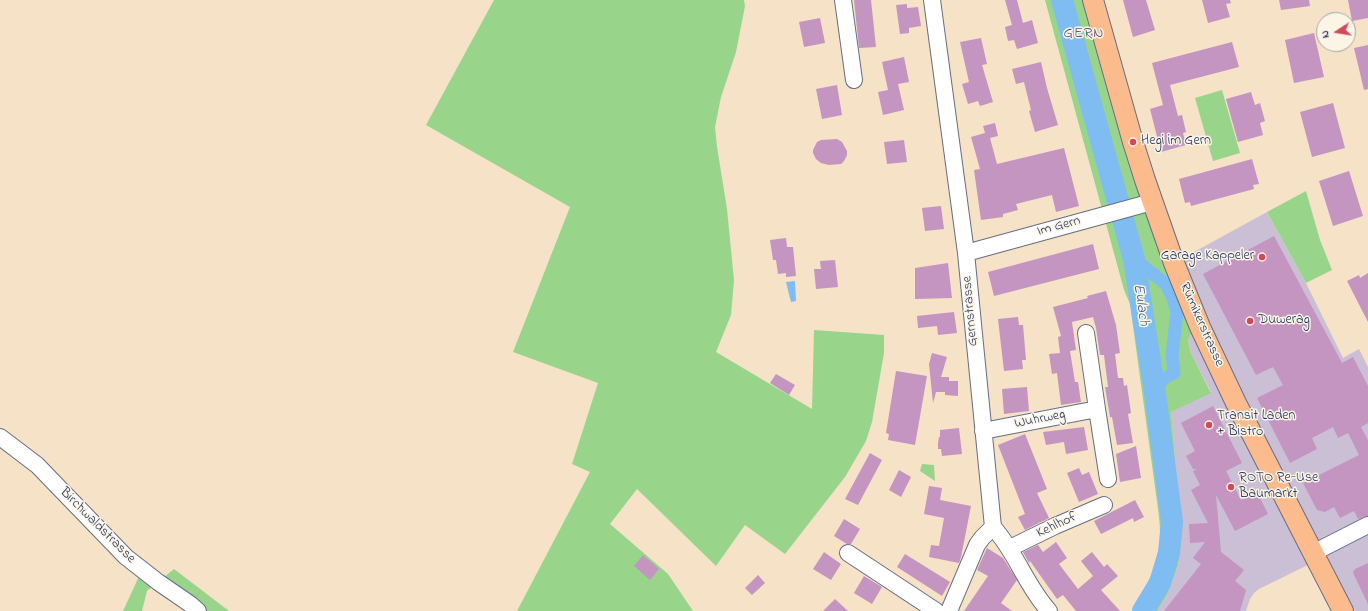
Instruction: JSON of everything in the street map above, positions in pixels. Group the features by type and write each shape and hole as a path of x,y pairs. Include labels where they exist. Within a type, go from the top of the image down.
{"main road":[{"name":"Rümikerstrasse","path":"1093,0 1133,142 1152,202 1200,328 1246,423 1343,611"}],"street":[{"path":"843,0 854,80"},
{"name":"Gernstrasse","path":"932,0 966,253 993,527"},
{"name":"Im Gern","path":"966,253 1152,202"},
{"path":"1086,333 1096,409 1108,479"},
{"name":"Wuhrweg","path":"983,431 1096,409"},
{"name":"Birchwaldstrasse","path":"0,437 37,464 126,557 198,611"},
{"name":"Kehlhof","path":"1010,548 1055,526 1104,505"},
{"path":"1313,553 1368,526"},
{"path":"949,611 977,545 993,527 1010,548 1036,594 1049,611"},
{"path":"848,553 936,611"}],"shaded area":[{"path":"1267,212 1306,283 1343,358 1359,349 1368,367 1368,611 1343,611 1318,560 1259,589 1250,599 1246,611 1157,611 1167,595 1178,566 1182,537 1171,412 1211,392 1191,353 1188,341 1192,332 1174,263"}],"green space":[{"path":"494,0 744,0 745,6 736,52 721,97 715,127 727,209 734,280 731,315 716,352 812,409 814,330 884,335 884,353 872,422 866,441 845,477 785,554 745,525 716,566 637,489 610,524 668,574 693,611 517,611 590,472 572,464 598,383 513,352 570,207 426,125"},
{"path":"1045,0 1093,0 1192,332 1188,341 1191,353 1211,393 1171,412 1182,537 1178,566 1167,595 1157,611 1133,611 1155,565 1158,555 1160,525 1130,304 1124,290"},
{"path":"1222,90 1240,153 1213,161 1195,98"},
{"path":"1306,191 1320,240 1332,270 1306,283 1267,212"},
{"path":"922,464 934,465 935,481 920,471"},
{"path":"174,569 229,611 198,611 158,582"},
{"path":"142,570 158,582 147,591 142,611 123,611"}],"water":[{"path":"795,281 796,301 791,302 786,282"}],"building":[{"path":"854,0 871,0 876,47 859,48"},
{"path":"1005,0 1017,0 1023,23 1032,20 1038,43 1017,49 1014,40 1008,41 1005,27 1012,25"},
{"path":"1123,0 1146,0 1155,30 1133,37"},
{"path":"1202,0 1230,0 1231,3 1226,4 1230,17 1208,23"},
{"path":"1279,0 1309,0 1310,6 1281,10"},
{"path":"1348,0 1368,0 1368,18 1356,20 1356,12 1350,12"},
{"path":"907,4 907,8 918,7 921,26 909,28 909,33 900,34 896,5"},
{"path":"820,18 825,43 804,47 799,22"},
{"path":"1314,33 1316,52 1318,52 1324,77 1294,83 1285,40"},
{"path":"981,38 987,64 982,65 993,102 980,106 978,101 968,104 962,84 969,82 960,42"},
{"path":"1232,42 1239,67 1170,85 1178,116 1182,115 1186,132 1183,133 1186,145 1161,152 1150,109 1163,105 1152,63"},
{"path":"1368,45 1368,89 1364,90 1355,52 1356,48"},
{"path":"904,57 909,82 898,84 904,110 883,115 878,92 888,90 882,62"},
{"path":"1041,62 1058,125 1035,132 1029,111 1031,110 1024,82 1016,84 1012,69"},
{"path":"837,85 842,115 822,119 816,89"},
{"path":"1251,92 1255,105 1260,103 1265,121 1260,123 1263,135 1238,142 1226,99"},
{"path":"1333,103 1345,148 1312,157 1300,112"},
{"path":"995,123 998,136 990,138 997,164 1064,148 1079,206 1056,212 1052,195 1016,204 1018,210 1003,214 1003,217 981,220 974,170 980,169 971,137 985,133 983,126"},
{"path":"837,139 842,142 847,151 847,155 841,164 829,165 821,163 816,159 813,150 817,142 821,140"},
{"path":"904,140 907,162 887,164 884,142"},
{"path":"1252,159 1259,184 1253,185 1254,189 1191,206 1190,202 1185,203 1179,179"},
{"path":"1349,171 1363,216 1333,226 1319,181"},
{"path":"941,206 944,229 925,231 922,208"},
{"path":"1274,236 1342,363 1353,357 1368,386 1368,423 1361,427 1368,440 1368,516 1358,519 1354,511 1340,518 1334,507 1325,512 1317,510 1303,483 1359,455 1348,433 1338,438 1333,427 1312,438 1317,449 1290,463 1257,398 1283,385 1273,367 1256,375 1203,274"},
{"path":"786,238 787,247 793,247 796,276 786,277 786,273 778,274 776,260 773,260 770,240"},
{"path":"1093,244 1099,269 994,296 988,272"},
{"path":"835,260 838,287 816,289 814,269 821,269 820,261"},
{"path":"948,263 952,298 915,299 915,268"},
{"path":"1368,273 1368,322 1347,281 1359,275 1360,278"},
{"path":"1106,291 1116,325 1120,353 1115,354 1118,378 1123,378 1124,386 1127,385 1131,413 1128,414 1133,443 1117,445 1105,387 1108,387 1104,355 1100,355 1093,317 1072,322 1076,350 1070,351 1075,382 1078,382 1081,402 1061,405 1057,373 1052,374 1049,354 1060,353 1058,337 1061,336 1053,307 1088,298 1087,296"},
{"path":"954,312 957,333 938,335 937,326 918,328 917,316"},
{"path":"1018,317 1019,325 1023,325 1026,360 1022,360 1023,369 1004,371 998,319"},
{"path":"932,353 947,357 941,377 949,377 949,381 958,381 958,396 945,395 945,392 936,392 933,403 929,364"},
{"path":"896,371 927,376 915,445 888,440 889,434 886,433"},
{"path":"776,374 795,385 789,395 770,383"},
{"path":"1027,387 1029,411 1004,414 1002,389"},
{"path":"1213,406 1242,463 1226,471 1241,500 1257,492 1268,514 1235,531 1216,495 1221,552 1244,570 1235,581 1246,590 1240,611 1164,611 1201,564 1193,558 1205,542 1190,543 1189,524 1208,523 1191,490 1200,485 1193,471 1197,469 1193,469 1186,456 1195,451 1181,423"},
{"path":"1084,427 1088,450 1066,454 1064,442 1046,445 1043,432"},
{"path":"959,428 962,454 942,456 941,449 938,449 940,430"},
{"path":"1025,434 1047,489 1037,493 1049,518 1025,530 1018,517 1025,514 998,445"},
{"path":"1136,446 1141,478 1120,482 1116,454"},
{"path":"870,453 882,460 858,505 845,499"},
{"path":"1079,468 1082,475 1089,472 1098,494 1079,502 1067,473"},
{"path":"899,470 911,477 901,497 889,490"},
{"path":"929,486 942,488 940,500 971,506 959,563 929,557 931,545 939,546 944,518 924,514"},
{"path":"1135,500 1144,517 1134,522 1133,518 1101,534 1094,521"},
{"path":"844,519 860,529 851,544 847,544 834,536"},
{"path":"1056,542 1067,558 1059,564 1078,589 1093,576 1081,561 1092,552 1104,567 1107,564 1118,576 1101,590 1120,611 1076,611 1063,595 1057,599 1030,561 1029,563 1023,552 1038,545 1043,552"},
{"path":"987,548 1003,558 1017,580 1001,603 1012,611 964,611 988,576 977,570"},
{"path":"824,552 841,564 831,580 813,569"},
{"path":"905,554 950,582 942,596 897,567"},
{"path":"643,555 659,569 650,580 634,566"},
{"path":"1368,563 1368,604 1353,572 1355,569"},
{"path":"758,575 765,583 752,595 745,588"},
{"path":"864,576 882,587 872,604 854,593"},
{"path":"835,599 848,611 823,611"}],"waterway":[{"name":"Eulach","path":"1062,0 1134,259 1154,386 1172,522 1169,553 1160,583 1143,611"},
{"path":"1134,259 1166,284 1173,298 1177,312 1172,355 1174,373 1170,375"},
{"path":"1154,386 1164,379"}],"place":[{"name":"Hegi im Gern","path":"1133,142"},
{"name":"Garage Kappeler","path":"1262,257"},
{"name":"Duwerag","path":"1250,321"},
{"name":"Transit Laden + Bistro","path":"1209,425"},
{"name":"ROTO Re-Use Baumarkt","path":"1231,487"}],"district":[{"name":"GERN","path":"1084,35"}]}
